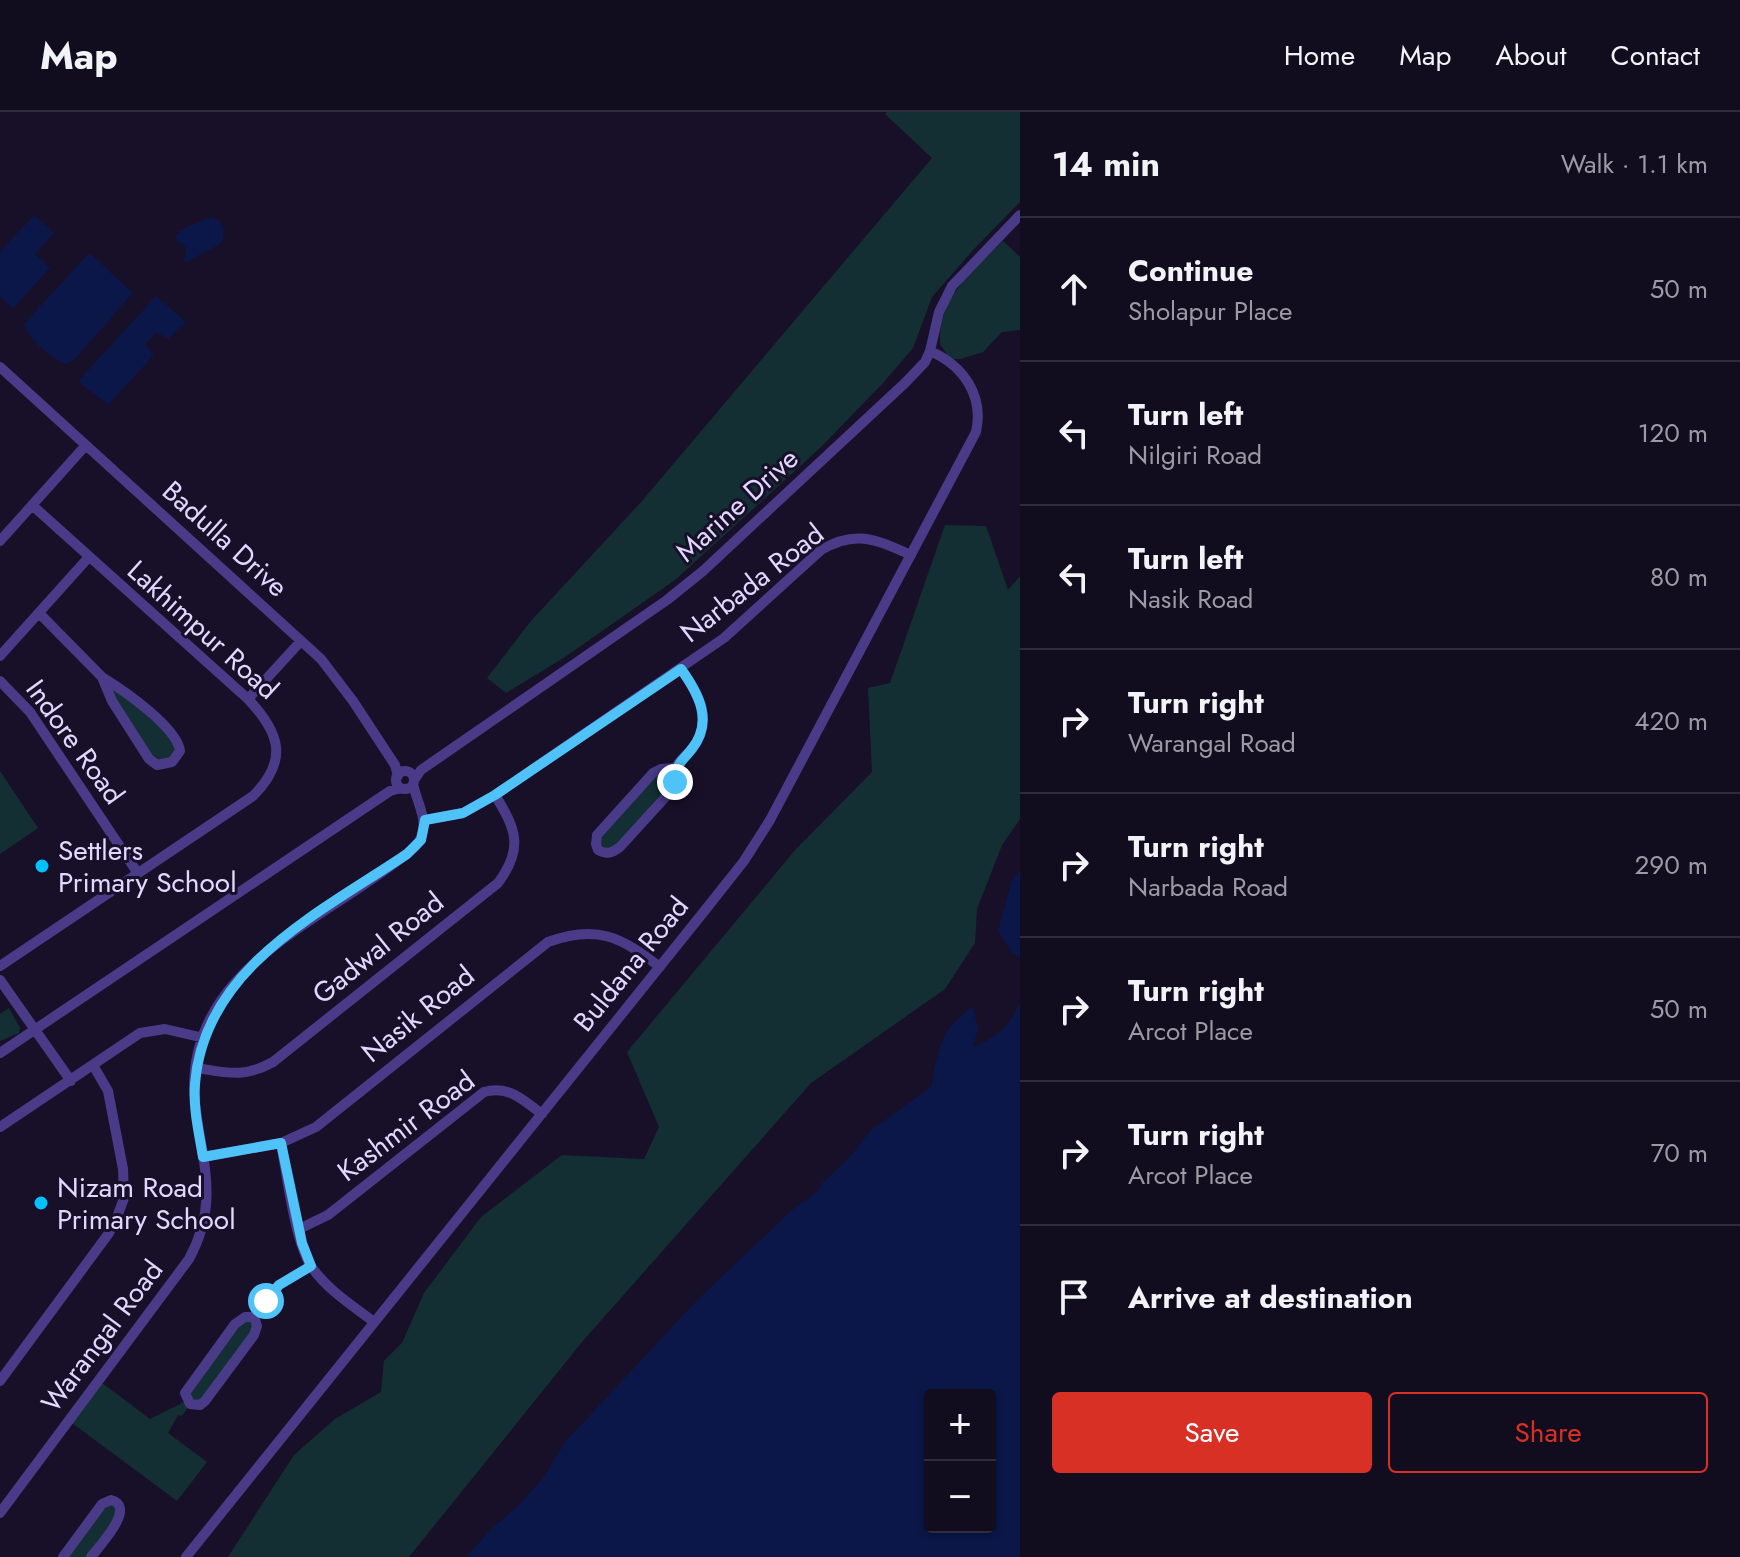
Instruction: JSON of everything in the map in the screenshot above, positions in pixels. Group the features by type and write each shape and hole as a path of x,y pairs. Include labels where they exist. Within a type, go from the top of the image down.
{"street":[{"name":"Marine Drive","path":"403,780 667,600 703,571 925,362 939,312 952,286 1020,215"},
{"name":"Buldana Road","path":"186,1557 744,861 770,820 973,440 978,423 977,398 973,389 952,365 930,351"},
{"name":"Badulla Drive","path":"0,367 334,674 403,780"},
{"path":"0,541 86,445"},
{"name":"Lakhimpur Road","path":"0,966 253,796 273,768 276,743 270,724 248,699 32,505"},
{"name":"Narbada Road","path":"425,820 463,813 495,795 681,669 724,638 821,550 834,543 863,538 879,541 911,555"},
{"path":"0,656 88,558"},
{"path":"39,613 102,677 128,694 178,739 180,751 172,762 157,765 149,759 112,701 102,677"},
{"path":"248,699 301,641"},
{"path":"675,768 653,773 597,835 598,850 611,853 620,847 671,791 675,768 700,737 703,718 700,700 681,669"},
{"name":"Indore Road","path":"0,681 30,712 137,872"},
{"path":"0,1053 403,780 425,820"},
{"name":"Gadwal Road","path":"197,1068 243,1074 273,1062 498,883 510,862 514,839 512,823 495,795"},
{"name":"Warangal Road","path":"0,1513 189,1259 203,1230 207,1188 195,1099 197,1068 204,1038 222,1000 255,962 292,932 407,854 421,840 425,820"},
{"name":"Nasik Road","path":"203,1157 281,1143 306,1133 548,942 578,933 608,935 626,942 660,967"},
{"path":"0,980 71,1081"},
{"path":"0,1127 140,1033 153,1029 176,1030 204,1038"},
{"path":"0,1381 109,1233 120,1210 124,1185 117,1138 105,1081 93,1065"},
{"name":"Kashmir Road","path":"299,1229 328,1215 484,1092 493,1089 510,1091 542,1114"},
{"path":"281,1143 299,1229 311,1266 334,1291 374,1322"},
{"path":"254,1317 279,1285 311,1266"},
{"path":"245,1317 254,1317 257,1321 256,1331 246,1347 205,1401 196,1406 190,1404 185,1393 235,1324 245,1317"},
{"path":"63,1557 102,1504 117,1501 121,1505 121,1515 91,1557"}],"green space":[{"path":"1020,112 1020,202 932,297 913,348 820,448 675,580 565,657 506,693 487,678 531,621 642,501 932,158 885,114"},
{"path":"1003,241 1020,257 1020,330 1002,332 983,352 950,359 940,344 945,312 969,274"},
{"path":"945,525 986,526 1008,590 1020,576 1020,819 1002,845 977,909 975,943 945,989 811,1083 582,1342 409,1557 228,1557 294,1455 335,1419 381,1392 384,1361 402,1343 424,1293 481,1217 562,1155 644,1159 659,1127 627,1052 796,849 872,772 868,688 890,683"},
{"path":"113,690 118,690 175,741 174,756 161,761 153,757"},
{"path":"0,771 38,828 0,854"},
{"path":"669,772 672,786 622,843 604,851 597,841 654,776"},
{"path":"9,1008 20,1028 19,1033 0,1041 0,1014"},
{"path":"244,1321 252,1321 255,1327 208,1395 194,1404 188,1392"},
{"path":"102,1383 150,1419 184,1402 189,1406 182,1416 178,1415 168,1433 207,1462 177,1501 72,1423"},
{"path":"110,1502 120,1511 88,1557 66,1557"}],"shaded area":[{"path":"34,215 54,233 35,254 50,268 13,309 0,297 0,252"},
{"path":"211,217 219,221 224,229 223,241 187,263 184,261 185,246 175,236 182,229"},
{"path":"88,254 133,293 74,360 65,364 40,347 24,324"},
{"path":"156,296 186,322 168,339 157,332 145,345 154,355 108,405 80,383 80,379"},
{"path":"1020,871 1020,959 1012,953 998,931 1012,880"},
{"path":"1020,1005 1020,1557 466,1557 491,1529 519,1505 545,1475 565,1442 697,1300 792,1210 819,1190 871,1130 931,1087 942,1041 953,1023 973,1007 978,1029 973,1047 988,1040 1011,1020"}],"place":[{"name":"Settlers Primary School","path":"42,866"},
{"name":"Nizam Road Primary School","path":"41,1203"}],"route":[{"path":"266,1301 279,1285 311,1266 302,1243 281,1143 203,1157 195,1099 197,1068 204,1038 222,1000 244,972 292,932 407,854 421,840 425,820 452,817 495,795 681,669 700,700 703,718 700,737 675,768 675,782"}]}
